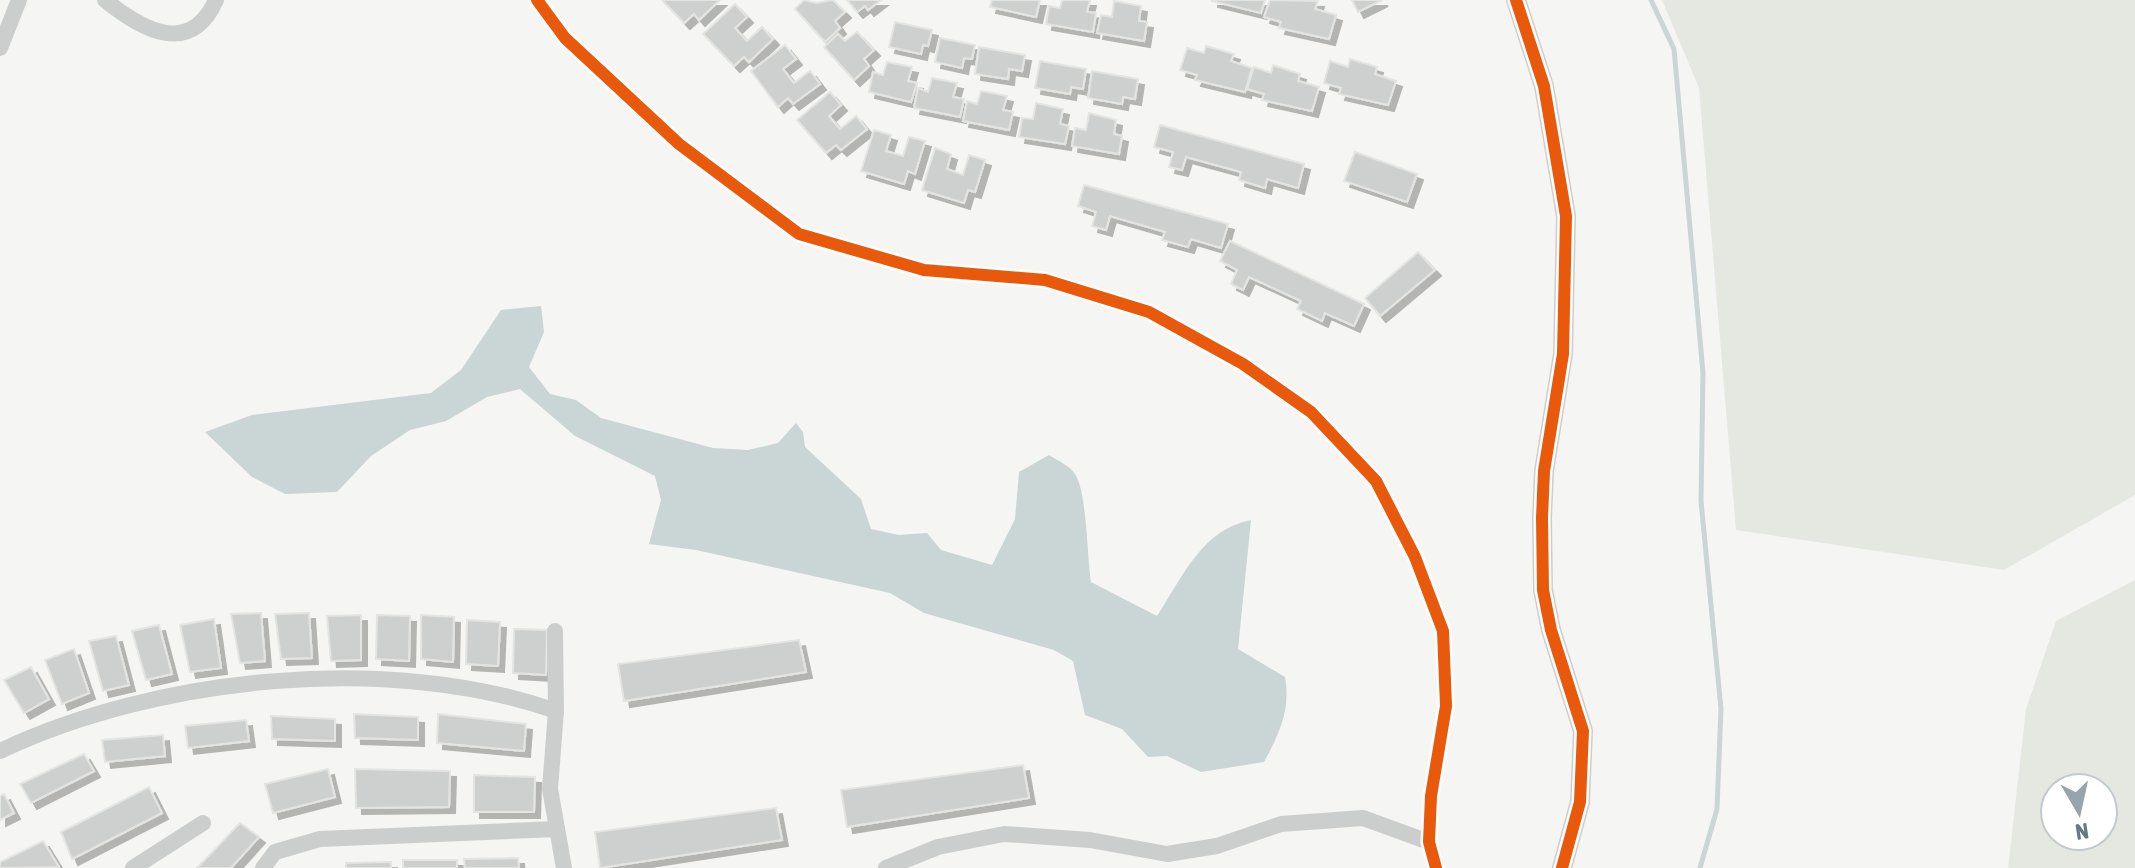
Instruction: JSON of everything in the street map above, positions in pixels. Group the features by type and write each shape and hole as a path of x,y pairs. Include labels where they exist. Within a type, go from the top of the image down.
{"street":[{"path":"0,48 19,0"},
{"path":"105,0 140,26 173,34 196,28 216,0"},
{"path":"537,0 565,38 679,144 799,234 924,270 1045,280 1149,312 1243,364 1311,412 1376,481 1415,557 1443,631 1446,706 1431,796 1429,842 1436,868"},
{"path":"1516,0 1544,86 1566,216 1563,354 1544,471 1542,544 1543,590 1551,630 1583,731 1580,802 1562,868"},
{"path":"555,631 556,711 550,789 564,868"},
{"path":"0,751 31,736 131,704 326,678 437,682 508,695 556,711"},
{"path":"886,868 938,847 1004,834 1090,840 1167,854 1217,846 1281,824 1363,818 1429,842"},
{"path":"133,868 203,823"},
{"path":"263,868 275,852 320,839 557,829"}],"shaded area":[{"path":"1662,0 2135,0 2135,495 2004,570 1736,530 1699,88"},
{"path":"541,306 544,332 529,367 550,394 576,400 601,418 713,448 748,450 778,443 796,423 803,432 805,447 861,499 871,529 899,535 927,533 941,550 992,565 1015,519 1019,472 1049,455 1070,468 1079,483 1091,582 1157,616 1206,544 1234,525 1251,520 1238,649 1285,677 1286,689 1282,721 1264,762 1201,772 1167,756 1148,757 1122,729 1085,715 1073,661 1054,650 924,613 890,593 696,550 649,544 661,500 655,476 575,436 520,389 487,397 446,421 410,430 371,456 337,492 285,494 252,477 205,432 252,415 431,393 461,370 501,310"},
{"path":"2135,580 2135,868 2008,868 2026,709 2056,621"}],"building":[{"path":"662,0 720,0 699,20 694,14 684,23"},
{"path":"804,0 816,3 833,0 845,12 835,21 840,28 825,42 795,9"},
{"path":"847,0 881,0 868,10 865,6 857,12"},
{"path":"992,0 1040,0 1036,17 990,7"},
{"path":"1062,0 1090,0 1087,12 1096,13 1093,32 1046,24 1049,6 1060,8"},
{"path":"1212,0 1265,0 1261,13 1212,1"},
{"path":"1270,0 1318,1 1315,9 1336,15 1329,39 1279,28 1281,22 1264,17"},
{"path":"1352,0 1382,0 1358,12"},
{"path":"1114,1 1141,6 1139,21 1147,22 1144,41 1097,33 1101,15 1112,17"},
{"path":"735,4 747,17 735,28 747,41 762,27 773,39 749,62 744,57 734,66 703,34"},
{"path":"895,22 932,30 928,46 923,45 921,54 889,47"},
{"path":"857,32 874,50 864,59 869,66 854,80 824,47 838,34 845,41"},
{"path":"940,38 975,45 972,59 964,58 962,68 935,62"},
{"path":"785,45 796,59 783,69 794,83 810,71 820,84 793,104 788,98 778,107 751,71"},
{"path":"1206,46 1234,54 1231,61 1252,68 1245,92 1195,80 1197,75 1180,70 1187,48 1204,53"},
{"path":"979,47 1025,55 1022,71 1009,69 1008,79 975,74"},
{"path":"1350,59 1377,67 1375,74 1396,81 1388,105 1339,94 1341,88 1324,83 1330,61 1348,67"},
{"path":"1040,61 1086,69 1083,89 1071,87 1070,94 1035,88"},
{"path":"887,62 912,67 908,81 917,83 911,102 869,92 873,72 883,75"},
{"path":"1273,65 1300,74 1298,81 1319,87 1312,111 1262,100 1264,94 1247,89 1254,67 1271,73"},
{"path":"1092,71 1138,79 1135,99 1123,97 1122,104 1088,98"},
{"path":"932,78 957,83 953,97 964,99 960,117 914,108 918,88 928,92"},
{"path":"981,91 1007,96 1003,110 1013,112 1009,130 963,121 967,101 977,104"},
{"path":"830,92 841,105 829,116 840,129 856,116 867,129 841,150 836,145 826,153 797,120"},
{"path":"1036,103 1063,109 1060,124 1069,126 1065,144 1019,137 1022,118 1033,119"},
{"path":"1089,113 1116,120 1114,134 1122,136 1119,154 1072,146 1075,128 1086,130"},
{"path":"1160,125 1304,164 1298,188 1267,179 1265,188 1239,180 1241,172 1186,157 1182,170 1169,167 1173,152 1154,147"},
{"path":"874,130 891,135 886,151 903,156 909,137 925,141 915,174 908,171 904,184 861,171"},
{"path":"935,148 951,154 947,169 963,175 969,155 985,160 975,192 968,190 964,203 922,190"},
{"path":"1355,152 1417,174 1407,202 1344,181"},
{"path":"1084,185 1228,224 1221,248 1191,239 1188,247 1162,240 1165,232 1110,216 1106,230 1092,226 1096,212 1078,206"},
{"path":"1230,241 1364,304 1354,326 1325,313 1322,321 1297,309 1301,301 1249,277 1243,290 1231,284 1237,270 1220,261"},
{"path":"1418,252 1435,270 1380,316 1365,298"},
{"path":"261,613 265,661 240,663 231,614"},
{"path":"309,613 312,658 281,659 275,614"},
{"path":"361,615 361,660 331,661 327,616"},
{"path":"377,615 410,616 409,661 376,659"},
{"path":"421,615 454,617 453,662 421,659"},
{"path":"214,619 221,668 190,672 180,625"},
{"path":"467,620 500,622 498,666 466,664"},
{"path":"159,625 172,674 146,680 132,631"},
{"path":"514,629 547,630 546,675 513,673"},
{"path":"116,636 129,685 103,691 89,641"},
{"path":"799,640 806,672 624,701 618,664"},
{"path":"74,649 89,693 62,704 45,660"},
{"path":"31,667 49,699 24,713 4,680"},
{"path":"354,714 418,717 418,740 355,738"},
{"path":"438,714 526,724 524,751 437,743"},
{"path":"271,716 335,719 335,741 272,739"},
{"path":"246,720 249,741 188,748 185,726"},
{"path":"163,735 165,756 105,762 102,740"},
{"path":"84,754 94,771 31,803 20,784"},
{"path":"1023,765 1029,798 847,827 841,790"},
{"path":"328,769 335,797 273,813 265,784"},
{"path":"355,769 450,771 449,807 356,808"},
{"path":"474,775 535,777 534,812 474,812"},
{"path":"149,787 162,813 72,859 61,832"},
{"path":"4,794 14,813 0,820 0,796"},
{"path":"776,808 782,840 600,868 595,832"},
{"path":"240,823 259,837 231,868 197,868"},
{"path":"43,841 59,867 0,868 0,862"},
{"path":"518,858 519,868 465,868 464,859"},
{"path":"403,860 457,860 457,868 403,868"},
{"path":"391,862 391,868 346,868 346,863"}],"waterway":[{"path":"1651,0 1674,49 1703,373 1701,501 1721,709 1717,809 1700,868"}],"cycle path":[{"path":"537,0 565,38 679,144 799,234 924,270 1045,280 1149,312 1243,364 1311,412 1376,481 1415,557 1443,631 1446,706 1431,796 1429,842 1436,868"},
{"path":"1516,0 1544,86 1566,216 1563,354 1544,471 1542,518 1543,590 1551,630 1583,731 1580,802 1562,868"}]}
